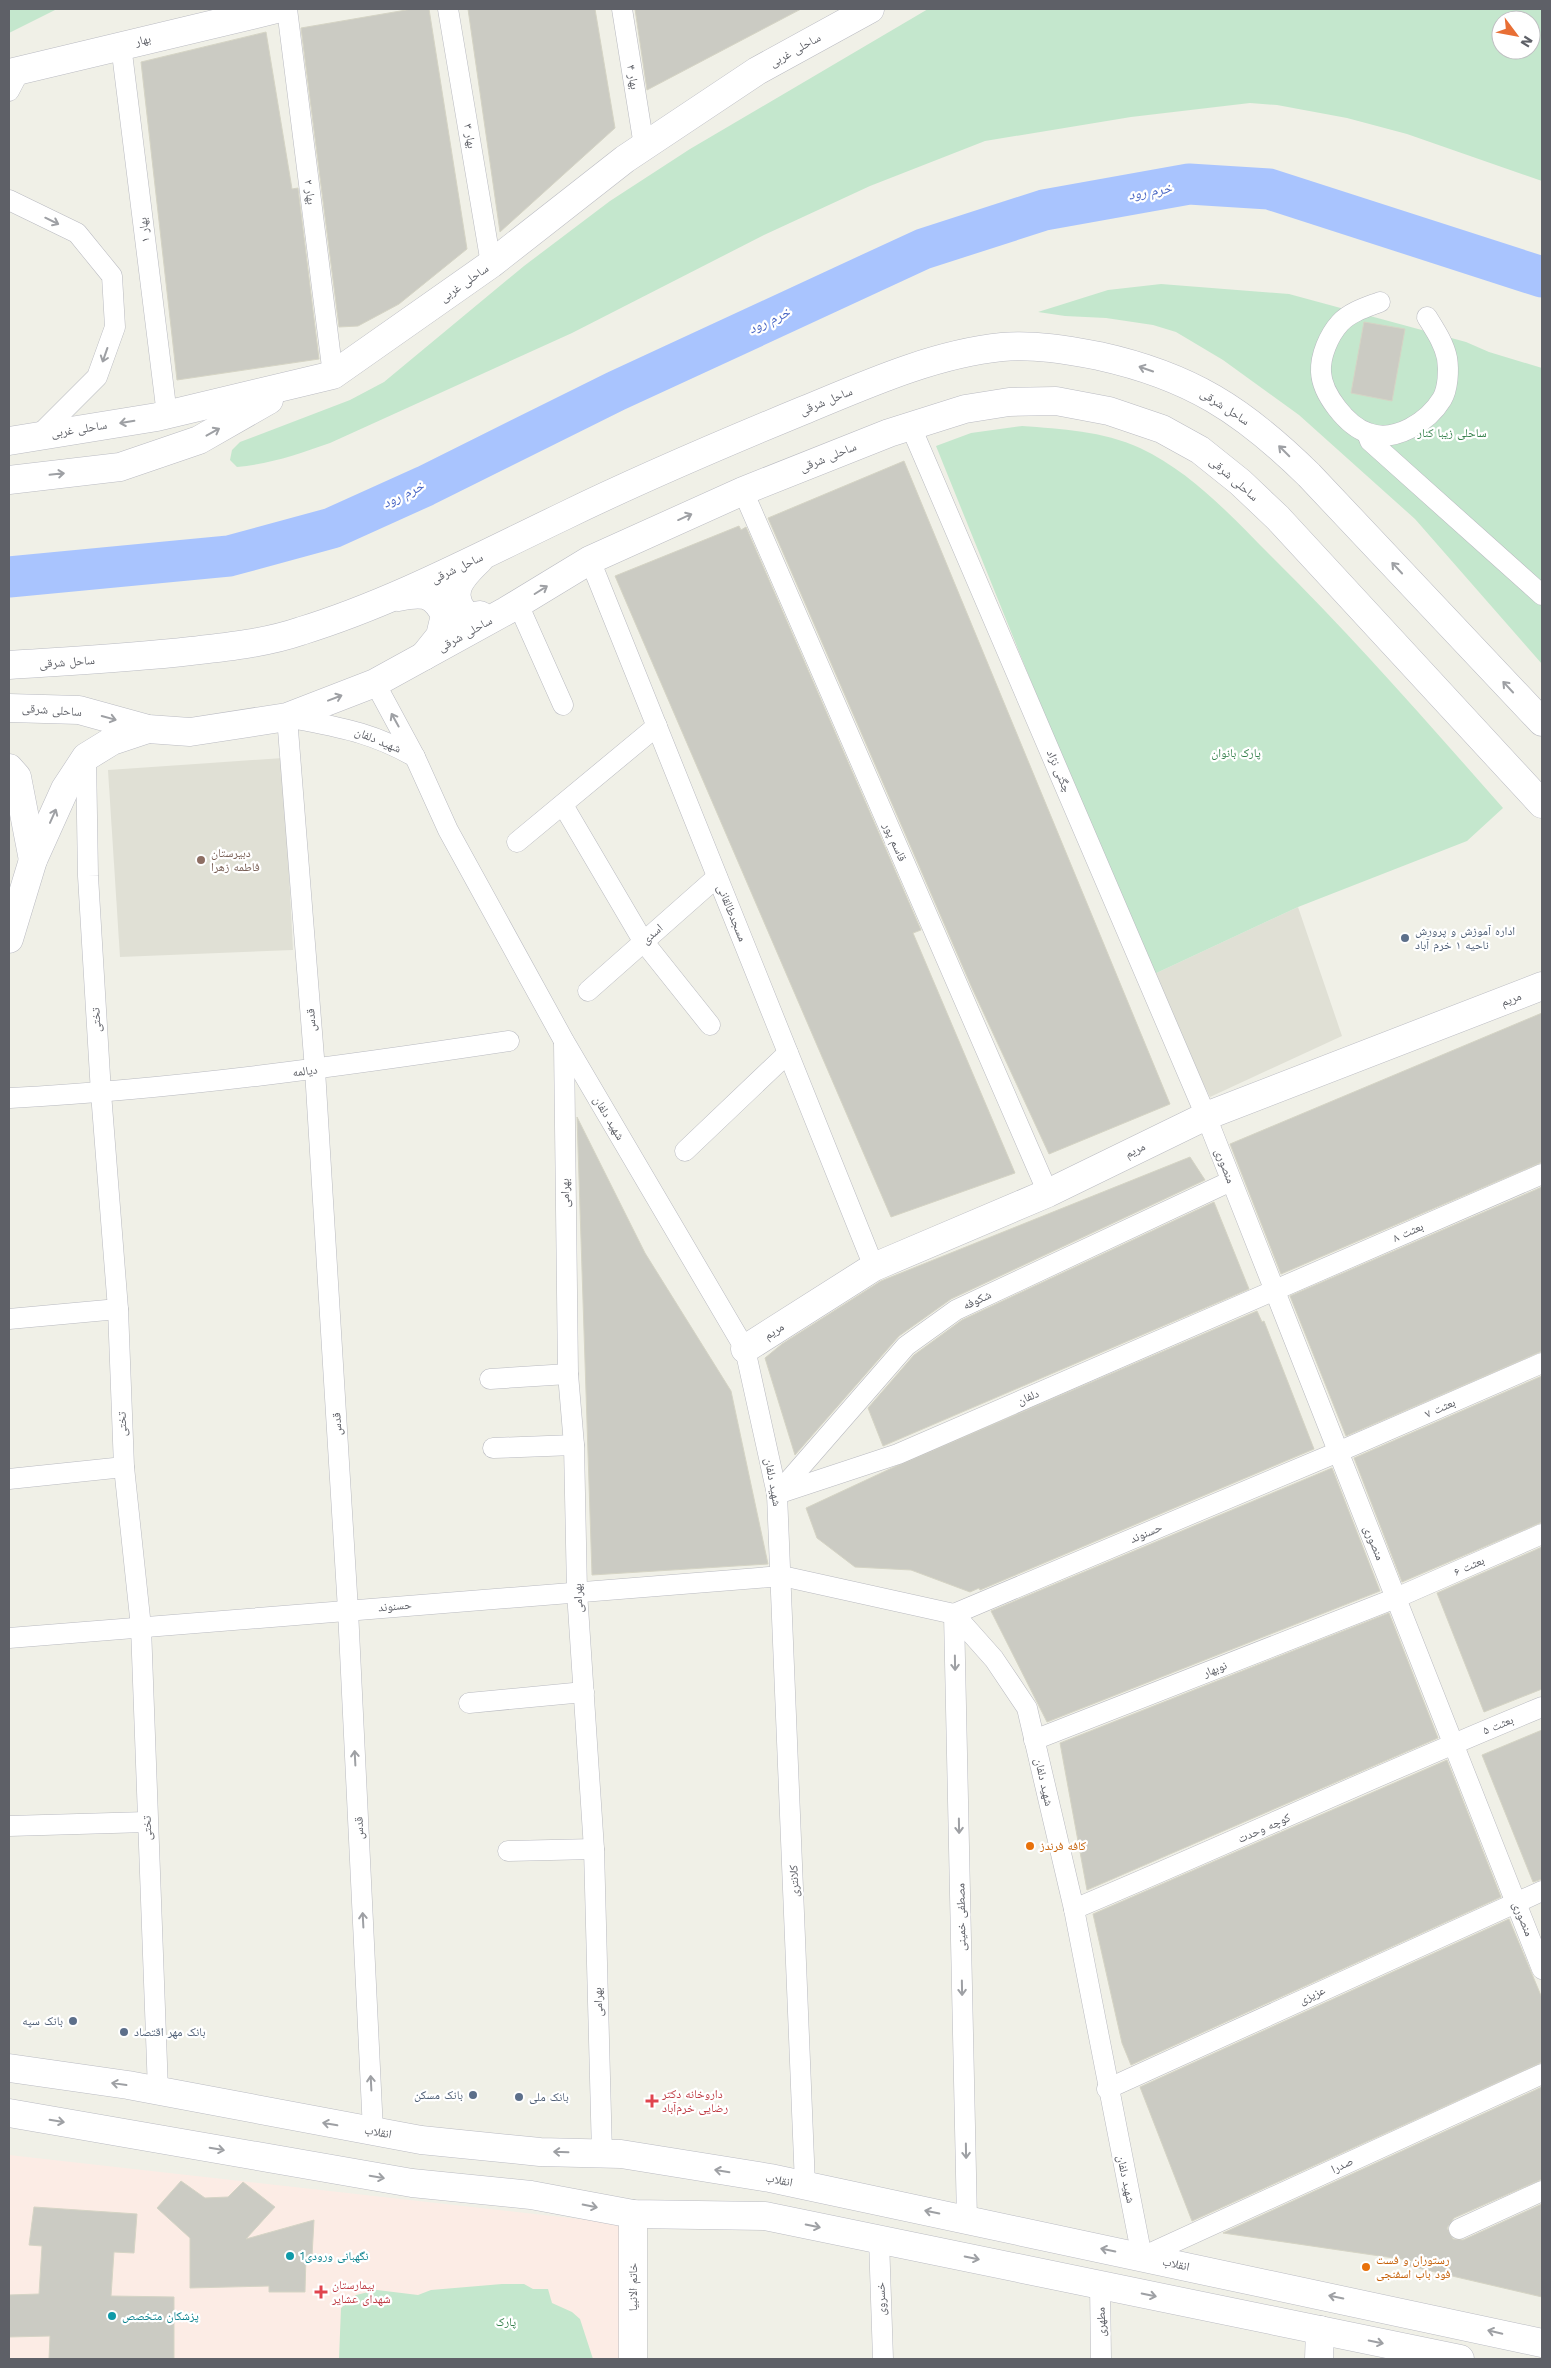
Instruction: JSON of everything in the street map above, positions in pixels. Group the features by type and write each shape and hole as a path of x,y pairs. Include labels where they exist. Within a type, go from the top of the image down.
{"main road":[{"name":"بهار","path":"12,78 122,45 277,9"},
{"name":"ساحلی غربی","path":"9,440 167,415 294,386 333,375 491,264 644,146 758,71 870,9"},
{"name":"ساحل شرقی","path":"9,665 137,657 237,646 299,632 385,599 719,445 872,382 950,357 1003,347 1069,350 1131,363 1188,383 1230,408 1273,440 1542,722"},
{"path":"9,480 120,467 198,440 294,386"},
{"name":"ساحلی شرقی","path":"9,708 80,710 148,729 190,732 287,717 375,682 423,658 512,608 590,560 742,491 889,433 965,409 1009,402 1056,401 1109,411 1162,429 1200,450 1240,482 1278,518 1542,804"},
{"path":"484,555 465,573 456,592 458,607 468,617 512,608"},
{"path":"385,599 411,594 427,595 438,602 445,615 440,636 423,658"},
{"path":"9,939 33,860 65,789 86,757 112,741 148,729"},
{"path":"9,768 17,777 33,860"},
{"name":"مریم","path":"745,1349 874,1267 1048,1193 1206,1116 1542,986"},
{"name":"انقلاب","path":"9,2068 158,2091 373,2131 461,2144 540,2152 621,2154 805,2186 1542,2343"},
{"path":"9,2113 402,2181 531,2195 634,2214 765,2216 1460,2359"},
{"path":"459,2188 461,2144"},
{"name":"خاتم الانبیا","path":"633,2359 634,2214"},
{"path":"1319,2359 1320,2330"}],"street":[{"name":"بهار ۲","path":"287,9 333,375"},
{"name":"بهار ۳","path":"448,9 491,264"},
{"name":"بهار ۴","path":"622,9 644,146"},
{"name":"بهار ۱","path":"122,45 167,415"},
{"path":"9,200 77,233 112,276 115,327 97,377 38,436"},
{"path":"1380,302 1355,312 1340,323 1323,354 1321,373 1330,398 1346,420 1367,433 1387,436 1407,430 1423,421 1443,398 1448,373 1447,358 1442,341 1427,317"},
{"name":"چگنی نژاد","path":"911,427 1206,1116"},
{"path":"1367,433 1370,441 1542,595"},
{"name":"قاسم پور","path":"742,491 1048,1193"},
{"name":"مسجدطالقانی","path":"590,560 874,1267"},
{"path":"512,608 563,705"},
{"path":"375,682 415,757"},
{"name":"شهید دلفان","path":"287,717 354,730 389,743 415,757 448,830 564,1041 745,1349 777,1494 782,1576"},
{"name":"قدس","path":"287,717 315,1070 348,1610 373,2131"},
{"path":"517,842 657,726"},
{"name":"تختی","path":"86,757 88,876 101,1093 118,1308 124,1467 141,1627 146,1822 158,2091"},
{"path":"563,805 643,941 710,1025"},
{"name":"اسدی","path":"588,991 717,876"},
{"name":"دیالمه","path":"10,1098 101,1093 315,1070 509,1041"},
{"name":"بهرامی","path":"564,1041 568,1374 574,1445 577,1592 594,1849 602,2154"},
{"path":"686,1151 788,1053"},
{"name":"منصوری","path":"1206,1116 1542,1969"},
{"name":"بعثت ۸","path":"1274,1290 1542,1174"},
{"name":"شکوفه","path":"777,1494 906,1346 956,1310 1231,1181"},
{"name":"دلفان","path":"777,1494 898,1454 1274,1290"},
{"path":"9,1319 118,1308"},
{"name":"بعثت ۷","path":"1338,1452 1542,1363"},
{"path":"490,1379 568,1374"},
{"path":"494,1448 574,1445"},
{"name":"حسنوند","path":"954,1614 1338,1452"},
{"path":"9,1478 124,1467"},
{"name":"بعثت ۶","path":"1396,1598 1542,1534"},
{"path":"782,1576 954,1614"},
{"name":"حسنوند","path":"9,1638 782,1576"},
{"name":"کلانتری","path":"782,1576 805,2186"},
{"name":"نوبهار","path":"1034,1740 1396,1598"},
{"name":"شهید دلفان","path":"954,1614 994,1659 1027,1708 1074,1909 1107,2089 1142,2257"},
{"name":"مصطفی خمینی","path":"954,1614 968,2220"},
{"path":"469,1703 584,1692"},
{"name":"بعثت ۵","path":"1453,1743 1542,1707"},
{"name":"کوچه وحدت","path":"1074,1909 1212,1851 1453,1743"},
{"path":"9,1826 146,1822"},
{"path":"508,1851 594,1849"},
{"name":"عزیزی","path":"1107,2089 1516,1901 1542,1891"},
{"name":"صدرا","path":"1142,2257 1542,2074"},
{"path":"1459,2229 1542,2191"},
{"name":"خسروی","path":"879,2239 883,2359"},
{"name":"مطهری","path":"1100,2285 1101,2359"}],"shaded area":[{"name":"دبیرستان فاطمه زهرا","path":"283,758 293,950 120,957 108,770"},
{"path":"1298,907 1342,1036 1210,1097 1150,976"},
{"name":"بیمارستان شهدای عشایر","path":"9,2155 633,2225 633,2359 9,2359"}],"green space":[{"path":"9,9 57,9 9,33"},
{"path":"928,9 1542,9 1542,181 1407,134 1347,118 1277,105 1250,103 1131,117 985,141 870,186 764,235 572,333 330,443 261,464 237,467 230,460 232,450 240,442 350,400 384,382 524,266 610,201 690,149"},
{"name":"ساحلی زیبا کنار","path":"1161,284 1289,294 1466,342 1489,352 1542,368 1542,664 1415,519 1299,415 1223,360 1176,332 1153,325 1106,318 1065,316 1038,312 1108,290"},
{"name":"پارک بانوان","path":"1022,426 1097,434 1126,442 1159,458 1195,483 1242,527 1333,619 1503,808 1467,841 1298,907 1150,976 936,446 971,433"},
{"name":"پارک","path":"524,2284 533,2289 548,2289 552,2303 572,2312 580,2319 593,2359 339,2359 341,2308 356,2295 377,2290 418,2295 431,2290"}],"building":[{"path":"412,9 429,9 467,249 399,304 358,326 339,327 301,28"},
{"path":"468,9 595,9 615,128 500,232"},
{"path":"635,9 801,9 647,90"},
{"path":"266,32 292,189 298,188 319,359 177,380 141,62"},
{"path":"1364,322 1405,329 1392,401 1351,393"},
{"path":"904,461 1170,1104 1049,1154 972,988 768,518"},
{"path":"739,526 741,530 746,527 921,930 913,933 1015,1173 891,1217 615,576"},
{"path":"1542,1013 1542,1162 1281,1274 1230,1144"},
{"path":"577,1117 645,1253 731,1391 768,1564 592,1575"},
{"path":"1190,1157 1205,1180 951,1299 899,1336 795,1455 765,1358 782,1344 881,1281"},
{"path":"1542,1187 1542,1351 1346,1436 1290,1296"},
{"path":"1214,1202 1249,1289 883,1446 868,1408 914,1355 962,1320"},
{"path":"1257,1311 1262,1322 1264,1321 1314,1449 980,1590 979,1588 970,1592 911,1570 855,1567 817,1538 806,1508 892,1468"},
{"path":"1542,1376 1542,1522 1402,1582 1354,1458"},
{"path":"1332,1468 1380,1591 1047,1722 991,1611"},
{"path":"1542,1547 1542,1689 1484,1712 1437,1593"},
{"path":"1389,1613 1438,1738 1087,1890 1060,1743"},
{"path":"1542,1730 1542,1879 1533,1882 1482,1755"},
{"path":"1447,1760 1501,1897 1131,2065 1122,2043 1093,1914"},
{"path":"1509,1919 1542,1998 1542,2062 1192,2221 1140,2087"},
{"path":"1542,2087 1542,2179 1454,2218 1447,2228 1453,2239 1463,2240 1542,2204 1542,2297 1405,2265 1414,2261 1223,2233"},
{"path":"181,2181 205,2198 228,2197 243,2182 275,2207 246,2239 314,2220 312,2256 306,2256 305,2292 269,2292 269,2286 190,2288 190,2238 157,2208"},
{"path":"34,2207 137,2214 134,2253 114,2252 111,2296 174,2297 174,2359 49,2359 50,2336 9,2337 9,2295 39,2294 42,2246 29,2245"}],"waterway":[{"name":"خرم رود","path":"9,577 229,556 332,528 425,486 616,391 923,249 1044,210 1189,184 1269,189 1542,277"}],"place":[{"name":"دبیرستان فاطمه زهرا","path":"201,860"},
{"name":"اداره آموزش و پرورش ناحیه ۱ خرم آباد","path":"1405,938"},
{"name":"کافه فرندز","path":"1030,1846"},
{"name":"بانک سپه","path":"73,2021"},
{"name":"بانک مهر اقتصاد","path":"124,2032"},
{"name":"بانک مسکن","path":"473,2095"},
{"name":"بانک ملی","path":"519,2097"},
{"name":"داروخانه دکتر رضایی خرم‌آباد","path":"652,2101"},
{"name":"نگهبانی ورودی1","path":"290,2256"},
{"name":"رستوران و فست فود باب اسفنجی","path":"1366,2267"},
{"name":"بیمارستان شهدای عشایر","path":"321,2292"},
{"name":"پزشکان متخصص","path":"112,2316"}]}
